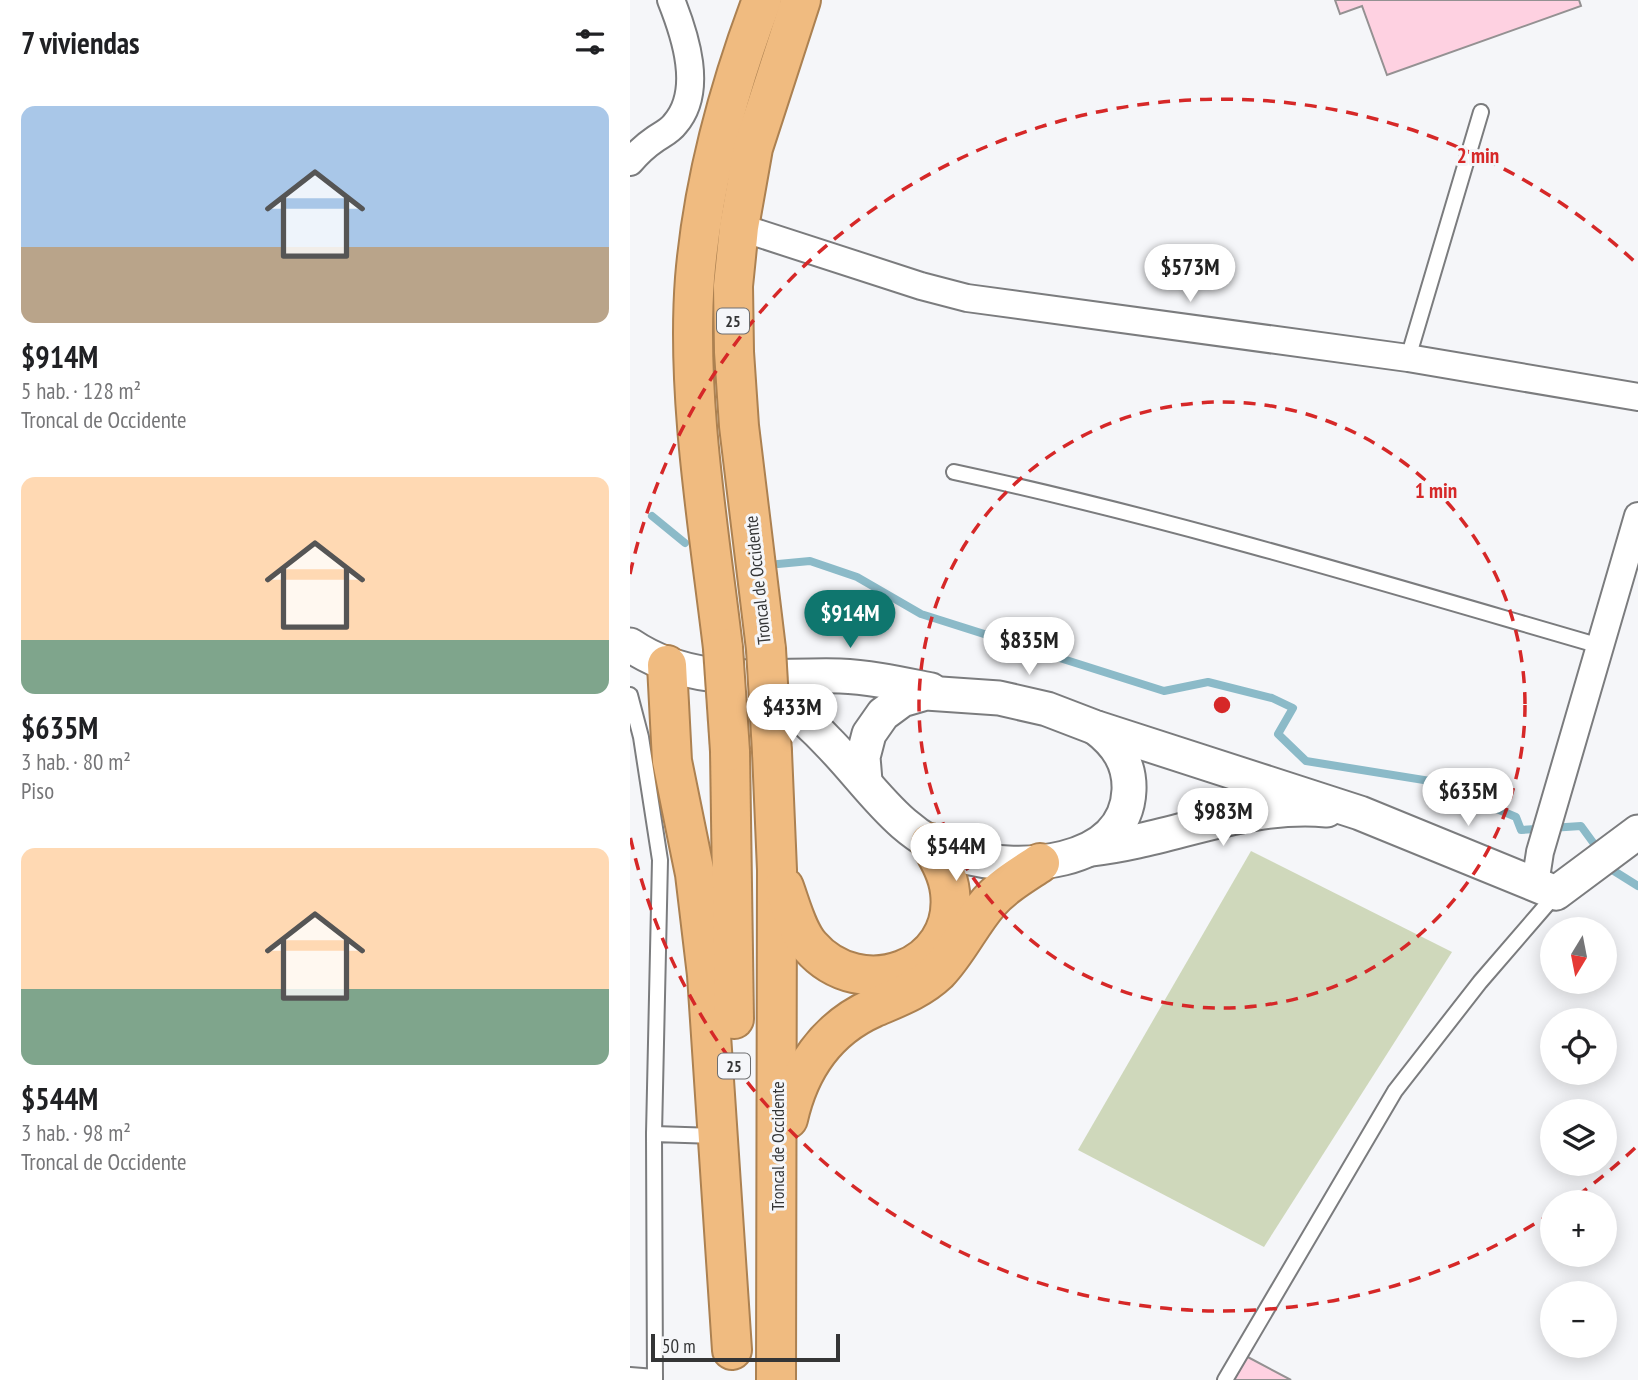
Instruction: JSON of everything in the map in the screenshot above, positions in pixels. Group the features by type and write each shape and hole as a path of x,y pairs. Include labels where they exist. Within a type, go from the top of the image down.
{"highway":[{"name":"Troncal de Occidente","path":"762,0 736,67 701,219 695,280 694,349 698,426 744,658 772,752 777,870 776,1380"},
{"name":"Troncal de Occidente","path":"732,1365 736,1179 730,751 744,658 733,286 739,227 753,148 801,0"},
{"path":"667,665 672,761 695,874 714,1050 732,1365"},
{"path":"777,870 807,943 824,960 843,971 862,976 881,976 904,970 925,956 939,940 948,918 951,896 947,876 930,843"},
{"path":"778,1186 789,1116 797,1085 808,1063 827,1040 848,1022 898,999 938,972 989,902 1009,884 1040,863"}],"street":[{"path":"630,162 675,124 689,95 690,74 684,39 671,0"},
{"path":"739,227 921,286 967,298 1408,358 1638,397"},
{"path":"1557,885 1540,852 1638,516"},
{"path":"630,645 667,665 705,675 744,658 950,694"},
{"path":"744,658 784,701 826,739 883,805 905,826 930,843 956,855 1012,865 1040,863 1088,849 1110,847 1183,829 1273,812 1311,808 1360,813"},
{"path":"865,781 863,757 869,734 883,714 902,700 926,693 999,698 1047,709 1094,727 1360,813 1557,885"},
{"path":"1088,849 1107,838 1121,821 1129,801 1130,779 1124,758 1111,740 1094,727"},
{"path":"1557,885 1626,841"}],"lane":[{"path":"1408,358 1481,112"},
{"path":"954,472 1074,498 1224,537 1600,646"},
{"path":"630,695 641,737 660,860 654,1133 655,1379 630,1375"},
{"path":"1225,1380 1395,1091 1557,885"},
{"path":"654,1133 718,1136"}],"green space":[{"path":"1251,851 1452,952 1264,1247 1078,1150"}],"building":[{"path":"1335,0 1579,0 1581,6 1387,75 1362,6 1340,14"},
{"path":"1244,1355 1291,1380 1231,1380"}],"waterway":[{"path":"652,516 685,543"},
{"path":"778,564 810,561 857,577 921,614 1164,691 1208,682 1272,698 1293,708 1278,734 1306,761 1430,781 1516,817 1521,830 1581,826 1600,852"},
{"path":"1608,863 1614,871 1638,886"}]}
